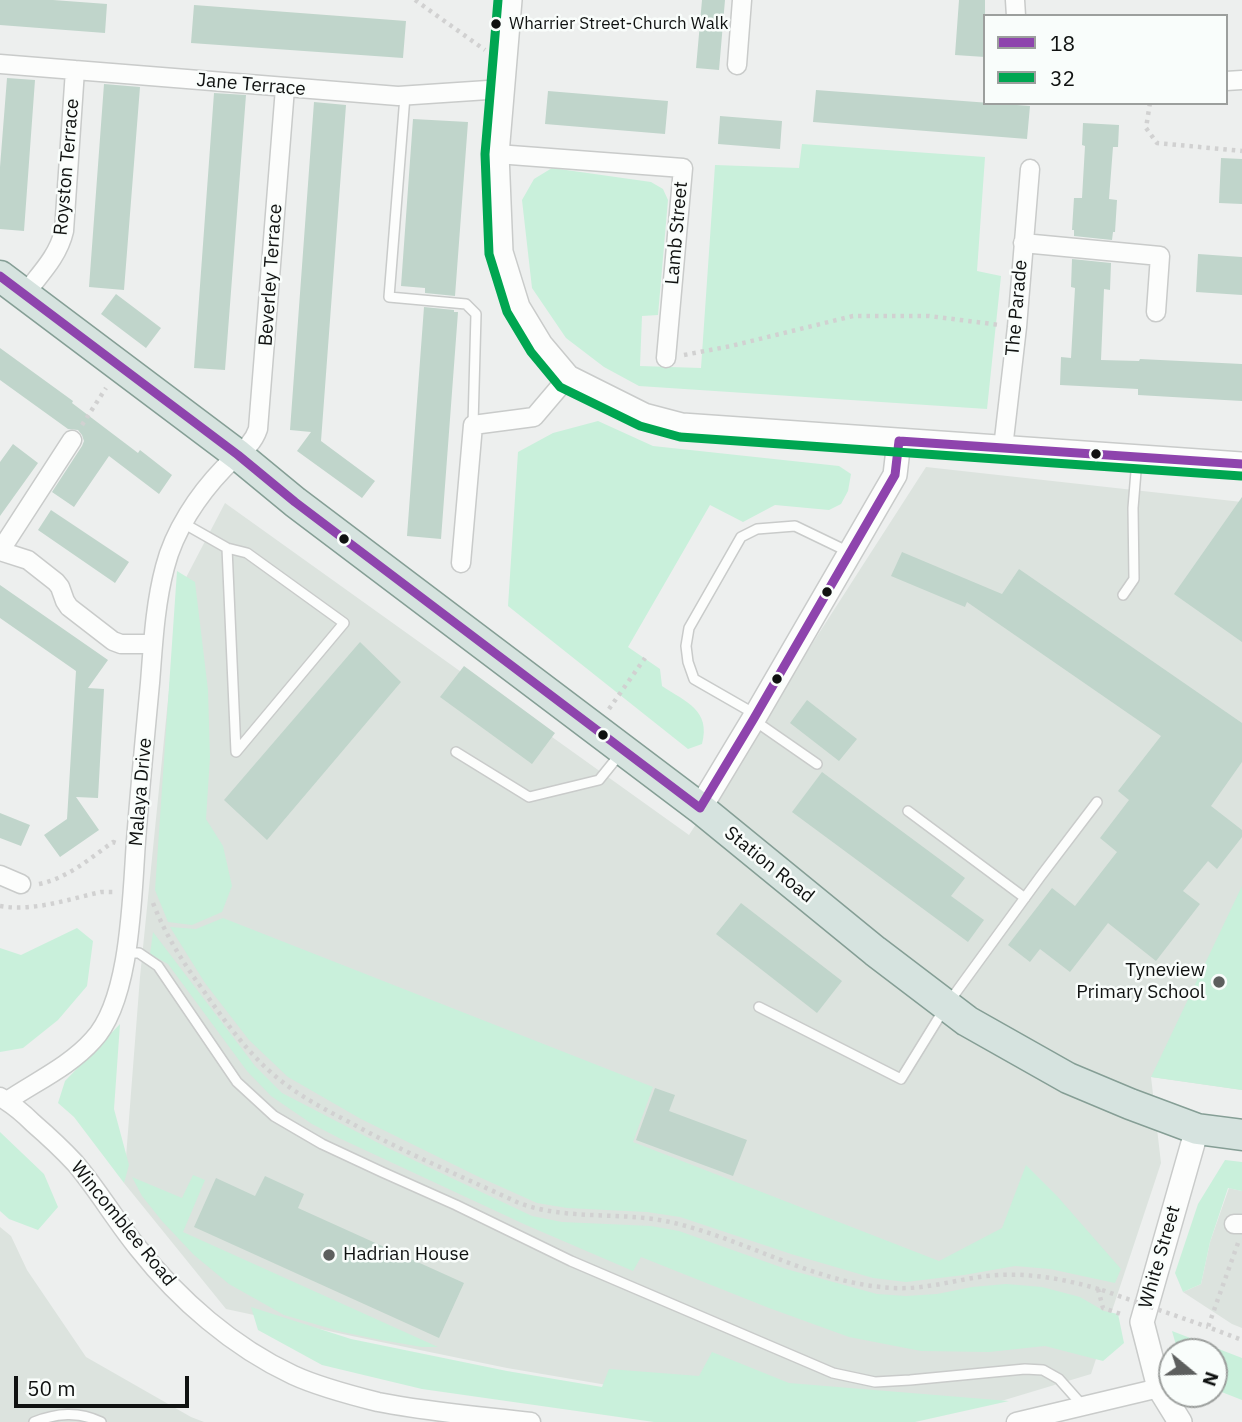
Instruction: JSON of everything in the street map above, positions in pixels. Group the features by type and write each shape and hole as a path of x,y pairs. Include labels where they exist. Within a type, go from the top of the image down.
{"main road":[{"name":"Station Road","path":"0,276 700,808 875,951 967,1021 1068,1078 1130,1104 1197,1129 1242,1135"}],"street":[{"path":"510,0 497,154 501,252 518,307 541,345 568,377 644,415 682,425 1242,464"},
{"path":"737,65 742,0"},
{"name":"Jane Terrace","path":"0,64 405,96 503,89"},
{"name":"Royston Terrace","path":"24,295 54,256 64,232 75,70"},
{"name":"Beverley Terrace","path":"238,455 256,436 260,416 285,88"},
{"name":"Lamb Street","path":"497,154 682,168 666,358"},
{"name":"The Parade","path":"1003,448 1017,327 1030,169"},
{"path":"1023,243 1160,256 1156,312"},
{"path":"461,563 473,425 534,417 568,377"},
{"path":"72,440 0,551 28,560 47,575 61,587 69,607 113,641 121,644 153,643"},
{"path":"700,808 895,475 899,441"},
{"name":"Malaya Drive","path":"3,1099 74,1058 94,1040 114,1006 133,894 153,643 165,566 183,523 196,503 238,455"},
{"path":"0,875 21,884"},
{"name":"Wincomblee Road","path":"3,1099 54,1140 77,1165 139,1250 174,1289 211,1323 259,1357 294,1376 367,1399 414,1408 531,1422"},
{"name":"White Street","path":"1158,1384 1142,1322 1197,1129"},
{"path":"1016,1422 1158,1388"}],"lane":[{"path":"405,96 389,298 466,304 476,314 473,425"},
{"path":"1124,596 1134,579 1133,508 1137,457"},
{"path":"183,523 227,548 247,553 344,623 236,752 227,548"},
{"path":"817,764 755,717 694,679 686,646 689,628 741,537 757,529 795,526 850,553"},
{"path":"456,752 528,797 599,780 623,750"},
{"path":"759,1007 901,1079 946,1006 1097,802"},
{"path":"908,811 1024,898"},
{"path":"125,953 139,953 158,966 237,1082 274,1116 322,1144 571,1261 833,1373 875,1382 1025,1368 1043,1370 1059,1379 1083,1406"},
{"path":"34,1422 69,1413 101,1422"}],"path":[{"path":"415,0 505,64"},
{"path":"1150,105 1146,128 1157,143 1242,150"},
{"path":"666,358 731,346 852,316 929,316 1017,327"},
{"path":"72,440 120,367"},
{"path":"596,729 645,659"},
{"path":"21,884 36,885 64,877 113,842 136,844"},
{"path":"0,906 27,907 116,891 150,899 178,955 249,1051 275,1076 325,1110 367,1132 535,1209 563,1214 668,1222 807,1269 872,1286 914,1289 996,1275 1047,1277 1100,1290 1242,1340"},
{"path":"1208,1327 1239,1227"},
{"path":"1100,1290 1103,1308 1122,1315"}],"shaded area":[{"path":"926,467 1242,502 1242,1090 1151,1077 1161,1163 1091,1374 988,1405 701,1401 507,1368 226,1309 124,1183 140,977 179,591 225,503 689,835"},
{"path":"1229,1188 1242,1191 1242,1328 1183,1292 1201,1284 1210,1242"},
{"path":"0,1227 11,1236 27,1270 86,1357 204,1422 0,1422"}],"green space":[{"path":"802,144 985,157 977,271 1001,276 987,409 639,386 604,367 566,338 532,288 522,200 534,179 552,168 651,182 663,189 668,200 658,315 642,316 640,366 701,368 715,165 799,168"},
{"path":"598,421 653,446 839,466 851,474 848,491 841,504 829,510 775,505 743,522 710,505 628,647 660,669 662,686 688,702 700,715 704,732 702,744 688,749 508,606 518,452 553,433"},
{"path":"177,571 195,582 208,690 210,757 206,819 223,846 232,886 222,912 192,925 168,922 155,890"},
{"name":"Tyneview Primary School","path":"1242,886 1242,1090 1151,1077"},
{"path":"223,918 653,1087 633,1142 939,1261 1002,1228 1026,1165 1121,1269 1115,1283 1050,1269 1015,1266 906,1282 873,1278 680,1217 537,1203 361,1119 288,1077 249,1040 205,983 170,927 196,929"},
{"path":"77,928 93,941 87,986 58,1020 23,1048 0,1052 0,948 21,955"},
{"path":"153,932 255,1066 282,1093 388,1148 532,1216 562,1222 651,1226 679,1231 786,1269 877,1294 937,1294 1006,1284 1042,1287 1080,1297 1104,1311 1118,1314 1124,1343 1103,1361 1045,1346 989,1352 921,1351 849,1337 641,1257 633,1271 526,1225 339,1138 312,1124 271,1096 247,1071 168,964 150,954"},
{"path":"120,1024 114,1109 129,1165 124,1183 74,1117 58,1103 65,1081"},
{"path":"0,1132 44,1174 58,1207 38,1230 9,1219 0,1211"},
{"path":"1225,1160 1242,1162 1242,1191 1228,1188 1210,1242 1201,1284 1183,1292 1175,1273 1198,1204"},
{"path":"193,1175 205,1180 183,1232 438,1347 422,1347 342,1332 284,1315 229,1284 194,1255 162,1221 142,1196 132,1177 182,1198"},
{"path":"251,1307 351,1339 507,1371 602,1387 609,1369 699,1376 712,1352 789,1383 1009,1401 915,1422 654,1422 422,1389 322,1365 258,1330"},
{"path":"1172,1331 1190,1338 1174,1338"},
{"path":"1228,1353 1242,1358 1242,1400 1228,1394"}],"building":[{"path":"0,0 107,4 105,33 0,25"},
{"path":"702,0 725,0 719,70 696,68"},
{"path":"959,0 985,0 983,57 955,55"},
{"path":"194,5 406,21 403,58 191,43"},
{"path":"7,78 35,80 24,231 0,229 0,167"},
{"path":"104,84 140,87 124,290 89,287"},
{"path":"816,90 983,102 983,105 1030,106 1027,139 813,122"},
{"path":"548,91 668,101 665,134 545,124"},
{"path":"214,93 246,95 225,370 194,368"},
{"path":"314,102 346,105 321,441 375,481 362,498 297,451 311,432 290,430"},
{"path":"720,116 782,121 780,149 718,144"},
{"path":"413,119 468,122 455,296 425,293 425,288 401,286"},
{"path":"1083,123 1119,125 1118,147 1113,147 1109,199 1117,200 1112,240 1074,236 1072,230 1074,198 1082,198 1085,146 1082,145"},
{"path":"1221,158 1242,159 1242,204 1219,203"},
{"path":"1198,254 1242,257 1242,295 1196,292"},
{"path":"1072,259 1111,263 1110,290 1104,289 1101,360 1140,359 1242,364 1242,401 1138,395 1138,389 1060,385 1061,357 1071,358 1075,288 1071,287"},
{"path":"116,294 161,328 146,348 101,314"},
{"path":"424,307 458,312 441,539 407,536"},
{"path":"0,348 138,453 140,450 172,475 159,494 109,456 74,507 52,492 82,446 82,435 78,430 68,429 0,380"},
{"path":"13,444 38,463 0,516 0,462"},
{"path":"1242,497 1242,642 1174,594"},
{"path":"51,510 129,562 115,583 38,530"},
{"path":"902,552 1002,594 1019,569 1242,723 1242,762 1211,806 1242,830 1242,837 1217,869 1208,861 1183,891 1200,904 1156,961 1108,923 1070,972 1040,949 1030,962 1008,945 1052,888 1075,906 1117,852 1100,838 1129,800 1118,791 1161,736 967,602 965,607 891,576"},
{"path":"0,585 108,660 88,688 104,689 98,798 76,797 99,830 60,857 44,835 67,819 76,671 0,618"},
{"path":"360,642 401,682 267,840 224,800"},
{"path":"464,666 555,733 532,764 440,697"},
{"path":"807,700 857,739 839,761 790,723"},
{"path":"822,772 965,878 951,896 984,920 968,942 792,812"},
{"path":"0,813 30,825 21,846 0,838"},
{"path":"741,903 842,981 817,1013 716,934"},
{"path":"655,1088 675,1095 669,1111 747,1140 733,1176 636,1140"},
{"name":"Hadrian House","path":"265,1176 304,1194 298,1208 464,1283 439,1338 194,1227 216,1178 255,1196"}],"transit line":[{"name":"32","path":"498,0 485,154 489,254 507,312 531,352 560,387 640,426 680,437 1241,476"},
{"name":"18","path":"0,276 700,808"},
{"name":"18","path":"899,441 1242,464"},
{"name":"18","path":"700,808 895,475 899,441"}],"place":[{"name":"Wharrier Street-Church Walk","path":"496,24"},
{"name":"Tyneview Primary School","path":"1219,982"},
{"name":"Hadrian House","path":"329,1255"}]}
